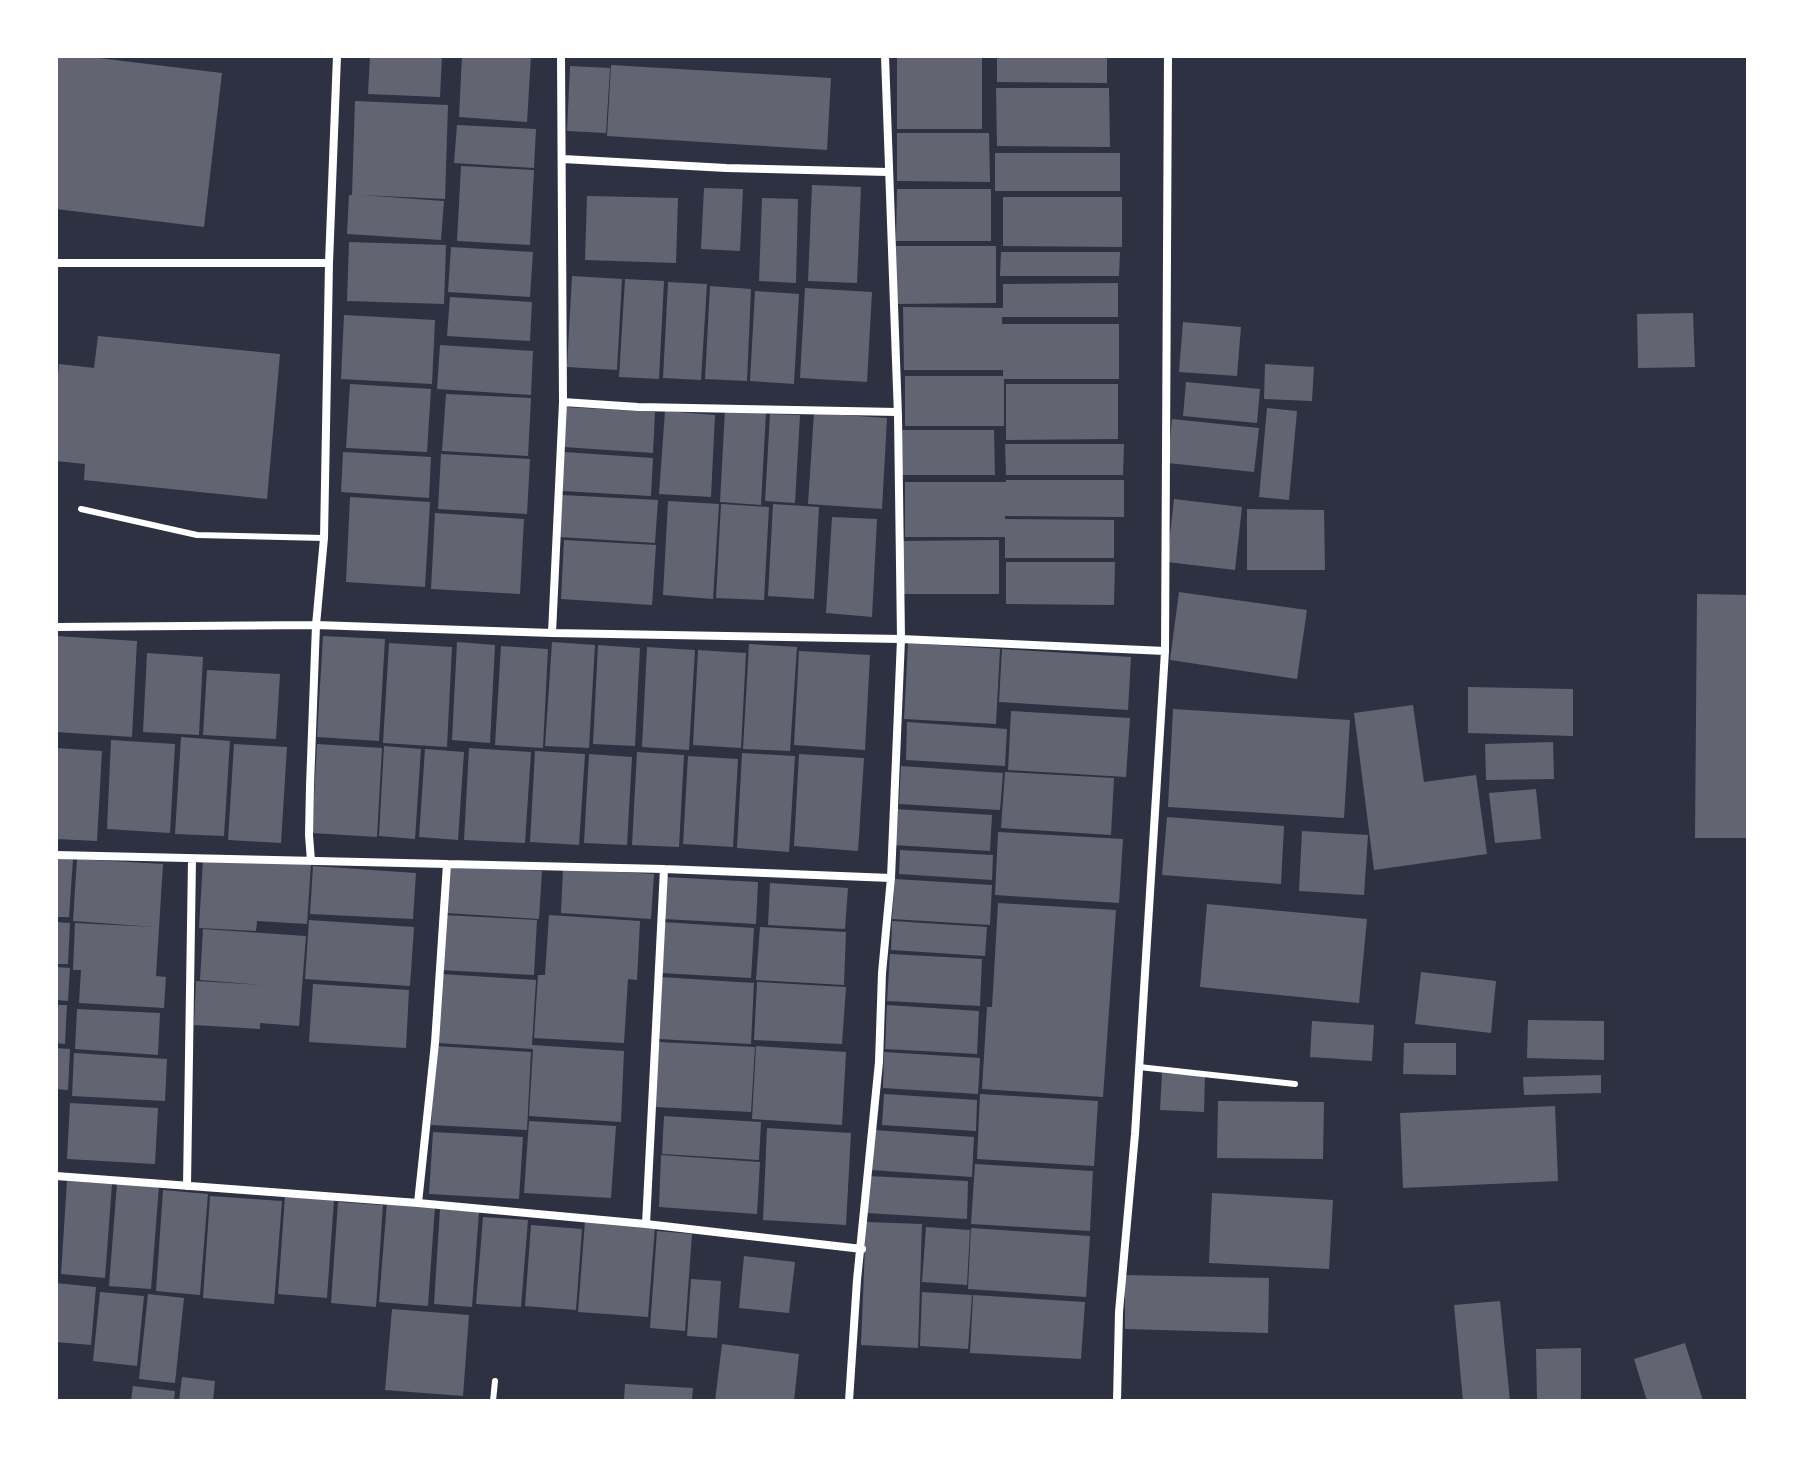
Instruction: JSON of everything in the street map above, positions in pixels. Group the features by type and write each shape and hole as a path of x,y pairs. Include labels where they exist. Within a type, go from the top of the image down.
{"street":[{"path":"311,861 309,835 316,625 324,538 329,263 337,56"},
{"path":"552,633 563,402 561,56"},
{"path":"849,1401 868,1159 879,1062 882,973 891,878 901,639 885,56"},
{"path":"1117,1401 1119,1312 1139,1067 1165,651 1168,56"},
{"path":"563,159 726,168 888,172"},
{"path":"56,263 329,263"},
{"path":"563,402 638,407 897,412"},
{"path":"56,627 316,625 901,639 1165,651"},
{"path":"56,855 664,869 891,878"},
{"path":"187,1186 192,859"},
{"path":"418,1203 435,1043 447,864"},
{"path":"646,1224 664,869"},
{"path":"56,1176 418,1203 646,1224 862,1249"}],"lane":[{"path":"81,509 197,535 324,538"},
{"path":"1139,1067 1295,1084"},
{"path":"493,1401 495,1381"}],"building":[{"path":"56,56 82,56 222,73 204,227 56,209"},
{"path":"370,56 442,56 440,97 368,94"},
{"path":"462,56 531,56 527,122 459,117"},
{"path":"897,56 982,56 982,129 897,129"},
{"path":"997,56 1107,56 1107,83 997,82"},
{"path":"611,65 831,78 827,150 607,136"},
{"path":"570,66 610,68 606,133 567,131"},
{"path":"996,88 1109,88 1110,147 997,146"},
{"path":"355,101 448,105 445,199 360,195 444,201 441,240 347,234 349,195 352,195"},
{"path":"457,125 536,129 534,168 454,163"},
{"path":"897,133 989,133 990,182 897,181"},
{"path":"995,153 1120,153 1120,191 995,191"},
{"path":"461,166 534,170 530,245 457,241"},
{"path":"812,185 861,187 857,283 808,281"},
{"path":"704,188 743,189 740,251 701,249"},
{"path":"897,189 991,189 991,241 896,241"},
{"path":"587,196 678,198 676,263 585,260"},
{"path":"1003,197 1122,197 1122,247 1003,246"},
{"path":"762,198 798,199 796,283 759,281"},
{"path":"349,242 446,245 444,304 347,301"},
{"path":"895,246 996,246 996,303 896,304"},
{"path":"451,247 533,252 530,297 448,292"},
{"path":"1001,252 1120,252 1119,276 1000,276"},
{"path":"572,276 622,279 617,370 567,367"},
{"path":"625,279 664,281 659,379 619,377"},
{"path":"668,282 707,284 701,380 663,378"},
{"path":"1118,283 1118,317 1002,317 1002,324 1119,324 1119,379 1004,379 1004,426 905,426 905,376 1003,376 1003,370 904,370 903,307 1003,308 1003,284"},
{"path":"710,286 751,289 747,381 705,379"},
{"path":"805,288 872,292 867,382 800,378"},
{"path":"755,291 799,294 794,384 750,381"},
{"path":"450,297 532,302 530,341 447,336"},
{"path":"1693,313 1695,367 1638,368 1637,314"},
{"path":"344,315 435,320 432,384 341,379"},
{"path":"1183,322 1241,327 1237,376 1179,372"},
{"path":"98,336 280,354 267,499 84,480 85,464 56,461 59,364 94,368"},
{"path":"440,345 533,351 531,395 437,389"},
{"path":"1265,364 1314,367 1312,401 1264,399"},
{"path":"1186,382 1260,389 1257,423 1183,416"},
{"path":"350,384 431,389 427,452 346,448"},
{"path":"1006,384 1118,384 1118,439 1006,440"},
{"path":"446,394 531,398 528,456 442,451"},
{"path":"565,407 655,412 653,453 563,447"},
{"path":"1267,408 1297,411 1289,500 1259,497"},
{"path":"725,409 766,412 761,505 720,502"},
{"path":"665,411 715,415 711,497 659,494"},
{"path":"814,413 887,418 882,509 808,504"},
{"path":"770,414 800,415 795,503 765,501"},
{"path":"1172,419 1259,428 1254,472 1168,463"},
{"path":"900,430 994,430 995,475 900,475"},
{"path":"1005,444 1124,444 1123,475 1006,475"},
{"path":"343,452 431,457 429,498 341,492"},
{"path":"564,452 653,458 651,496 562,491"},
{"path":"441,454 530,459 527,514 438,509"},
{"path":"1124,480 1124,517 1005,516 1005,519 1114,520 1114,558 1005,558 1005,537 905,537 905,482"},
{"path":"562,495 658,500 655,543 560,537"},
{"path":"350,497 430,502 425,587 346,582"},
{"path":"1174,499 1242,507 1235,570 1167,562"},
{"path":"668,501 719,504 713,599 663,595"},
{"path":"721,504 769,507 764,600 716,598"},
{"path":"773,504 819,507 814,599 768,596"},
{"path":"1247,509 1324,510 1325,570 1247,570"},
{"path":"435,513 524,519 520,594 431,589"},
{"path":"832,517 877,519 872,617 826,613"},
{"path":"564,540 656,545 652,605 561,599"},
{"path":"999,540 999,594 903,594 903,541"},
{"path":"1006,562 1115,562 1114,605 1006,604"},
{"path":"1179,592 1307,610 1297,679 1170,660"},
{"path":"1697,594 1748,595 1748,838 1695,838"},
{"path":"56,636 137,641 132,737 56,732"},
{"path":"323,636 385,639 379,741 317,737"},
{"path":"457,642 495,645 490,743 452,740"},
{"path":"552,642 595,645 589,748 545,746"},
{"path":"389,643 452,647 447,747 383,743"},
{"path":"908,643 1000,649 996,724 904,719"},
{"path":"749,644 797,647 790,751 743,749"},
{"path":"598,645 640,648 635,746 593,744"},
{"path":"501,646 548,649 543,748 495,745"},
{"path":"647,647 695,650 689,750 642,747"},
{"path":"1002,649 1131,657 1128,710 999,702"},
{"path":"698,650 746,653 741,748 693,745"},
{"path":"799,651 870,655 865,750 794,745"},
{"path":"147,653 203,657 199,735 143,732"},
{"path":"207,670 280,674 276,739 203,735"},
{"path":"1468,687 1573,689 1573,736 1468,733"},
{"path":"1413,705 1424,782 1476,775 1487,854 1374,870 1354,713"},
{"path":"1173,709 1350,720 1344,818 1168,807"},
{"path":"1011,711 1130,718 1126,777 1008,770"},
{"path":"907,722 1007,729 1005,766 906,760"},
{"path":"181,737 230,741 224,836 175,834"},
{"path":"111,740 175,744 170,833 107,829"},
{"path":"1553,742 1554,779 1486,780 1485,744"},
{"path":"234,744 287,747 281,843 228,840"},
{"path":"317,744 382,748 377,837 312,833"},
{"path":"384,746 421,749 415,839 379,836"},
{"path":"56,748 102,751 97,841 56,839"},
{"path":"469,748 531,752 525,843 464,840"},
{"path":"425,749 464,752 458,840 419,837"},
{"path":"535,751 585,754 579,845 530,842"},
{"path":"637,752 684,755 679,847 632,845"},
{"path":"742,753 795,756 789,852 737,848"},
{"path":"589,754 632,757 627,845 584,843"},
{"path":"799,754 864,758 858,851 794,846"},
{"path":"688,756 738,759 733,847 683,844"},
{"path":"901,766 1003,773 1000,810 899,804"},
{"path":"1005,772 1114,778 1111,835 1001,828"},
{"path":"1536,789 1541,839 1495,843 1489,793"},
{"path":"895,809 992,815 990,851 893,845"},
{"path":"1167,817 1284,826 1281,884 1162,875"},
{"path":"1302,831 1368,835 1364,895 1299,891"},
{"path":"998,832 1123,839 1119,903 995,895"},
{"path":"900,850 993,855 992,880 899,874"},
{"path":"56,858 73,859 69,917 56,917"},
{"path":"77,859 163,864 156,976 166,977 164,1008 79,1003 81,970 73,970 75,923 155,927 73,921"},
{"path":"203,859 311,864 307,924 257,921 256,931 199,928"},
{"path":"449,865 542,871 539,919 446,913"},
{"path":"313,866 416,873 413,919 310,914"},
{"path":"563,869 654,874 651,919 561,913"},
{"path":"666,877 758,882 756,924 664,919"},
{"path":"895,879 992,885 990,925 892,919"},
{"path":"770,883 848,888 845,929 768,925"},
{"path":"998,903 1116,910 1103,1097 982,1089 987,1007 992,1007"},
{"path":"1207,904 1367,919 1359,1003 1200,987"},
{"path":"444,915 537,920 534,975 440,970"},
{"path":"549,915 640,921 637,980 628,979 624,1043 534,1038 538,975 545,975"},
{"path":"309,920 414,927 410,986 305,979"},
{"path":"892,921 987,927 985,956 891,950"},
{"path":"56,922 70,923 68,964 56,964"},
{"path":"663,922 754,928 751,978 660,973"},
{"path":"760,927 846,932 844,985 756,980"},
{"path":"203,929 306,936 299,1026 260,1023 260,1029 194,1025 196,981 263,985 200,980"},
{"path":"890,954 982,959 980,1006 887,1001"},
{"path":"56,967 70,968 68,1001 56,1000"},
{"path":"1421,972 1496,981 1491,1033 1415,1024"},
{"path":"441,974 536,980 532,1045 624,1051 621,1122 529,1116 533,1049 438,1043"},
{"path":"661,977 754,983 751,1044 658,1039"},
{"path":"757,982 846,987 842,1044 754,1040"},
{"path":"313,984 409,990 406,1048 309,1042"},
{"path":"56,1005 67,1005 65,1044 56,1043"},
{"path":"887,1005 979,1011 977,1054 885,1049"},
{"path":"77,1009 160,1013 158,1055 75,1049"},
{"path":"1528,1020 1604,1021 1604,1060 1527,1058"},
{"path":"1312,1021 1374,1025 1372,1061 1310,1057"},
{"path":"659,1042 755,1047 751,1112 655,1107"},
{"path":"1404,1043 1456,1043 1456,1075 1403,1074"},
{"path":"436,1046 531,1052 527,1130 431,1125"},
{"path":"756,1046 846,1052 842,1125 752,1119"},
{"path":"56,1048 70,1049 68,1090 56,1089"},
{"path":"884,1052 980,1058 978,1094 883,1088"},
{"path":"74,1053 167,1059 165,1101 72,1096"},
{"path":"1162,1073 1205,1076 1204,1112 1160,1110"},
{"path":"1601,1075 1601,1093 1524,1095 1523,1077"},
{"path":"884,1094 977,1100 976,1131 882,1125"},
{"path":"980,1094 1098,1101 1094,1166 977,1159"},
{"path":"1218,1101 1324,1102 1323,1159 1217,1158"},
{"path":"70,1103 158,1108 155,1164 67,1159"},
{"path":"1555,1106 1558,1181 1403,1188 1400,1113"},
{"path":"664,1116 761,1122 759,1160 662,1154"},
{"path":"529,1121 616,1126 611,1198 524,1193"},
{"path":"767,1128 851,1133 846,1225 763,1220"},
{"path":"874,1130 974,1137 972,1177 871,1170"},
{"path":"433,1132 523,1137 519,1199 429,1194"},
{"path":"661,1155 760,1162 757,1214 659,1207"},
{"path":"975,1164 1093,1171 1090,1231 971,1224"},
{"path":"868,1176 968,1181 967,1219 866,1213"},
{"path":"67,1181 112,1184 105,1278 61,1274"},
{"path":"117,1183 159,1186 151,1289 109,1286"},
{"path":"163,1190 208,1194 200,1295 156,1291"},
{"path":"1212,1193 1333,1200 1329,1269 1209,1263"},
{"path":"210,1196 282,1201 274,1304 203,1298"},
{"path":"285,1196 334,1200 327,1298 278,1294"},
{"path":"338,1202 383,1205 376,1307 331,1303"},
{"path":"387,1202 435,1206 428,1306 379,1302"},
{"path":"440,1209 479,1212 472,1307 434,1304"},
{"path":"483,1217 528,1220 521,1307 476,1304"},
{"path":"585,1221 655,1227 648,1317 578,1312"},
{"path":"866,1222 922,1224 918,1348 861,1345"},
{"path":"531,1225 582,1229 576,1310 525,1306"},
{"path":"926,1227 970,1230 967,1285 922,1282"},
{"path":"971,1228 1090,1236 1086,1297 968,1289"},
{"path":"657,1231 692,1234 685,1331 650,1328"},
{"path":"744,1256 795,1262 789,1313 739,1308"},
{"path":"1125,1275 1269,1278 1268,1333 1125,1329"},
{"path":"691,1279 721,1281 717,1338 687,1336"},
{"path":"56,1283 96,1287 91,1345 56,1342"},
{"path":"100,1292 144,1296 137,1366 93,1361"},
{"path":"922,1292 972,1295 968,1349 920,1346"},
{"path":"148,1294 184,1298 175,1383 139,1379"},
{"path":"973,1295 1085,1302 1081,1359 970,1353"},
{"path":"1500,1301 1510,1401 1463,1401 1454,1305"},
{"path":"392,1309 469,1315 463,1396 385,1390"},
{"path":"1685,1343 1703,1401 1647,1401 1634,1359"},
{"path":"722,1344 799,1354 794,1401 715,1401"},
{"path":"1581,1348 1581,1401 1537,1401 1536,1349"},
{"path":"182,1377 215,1381 213,1401 179,1401"},
{"path":"625,1384 693,1388 692,1401 624,1401"},
{"path":"133,1386 175,1391 174,1401 131,1401"}]}
